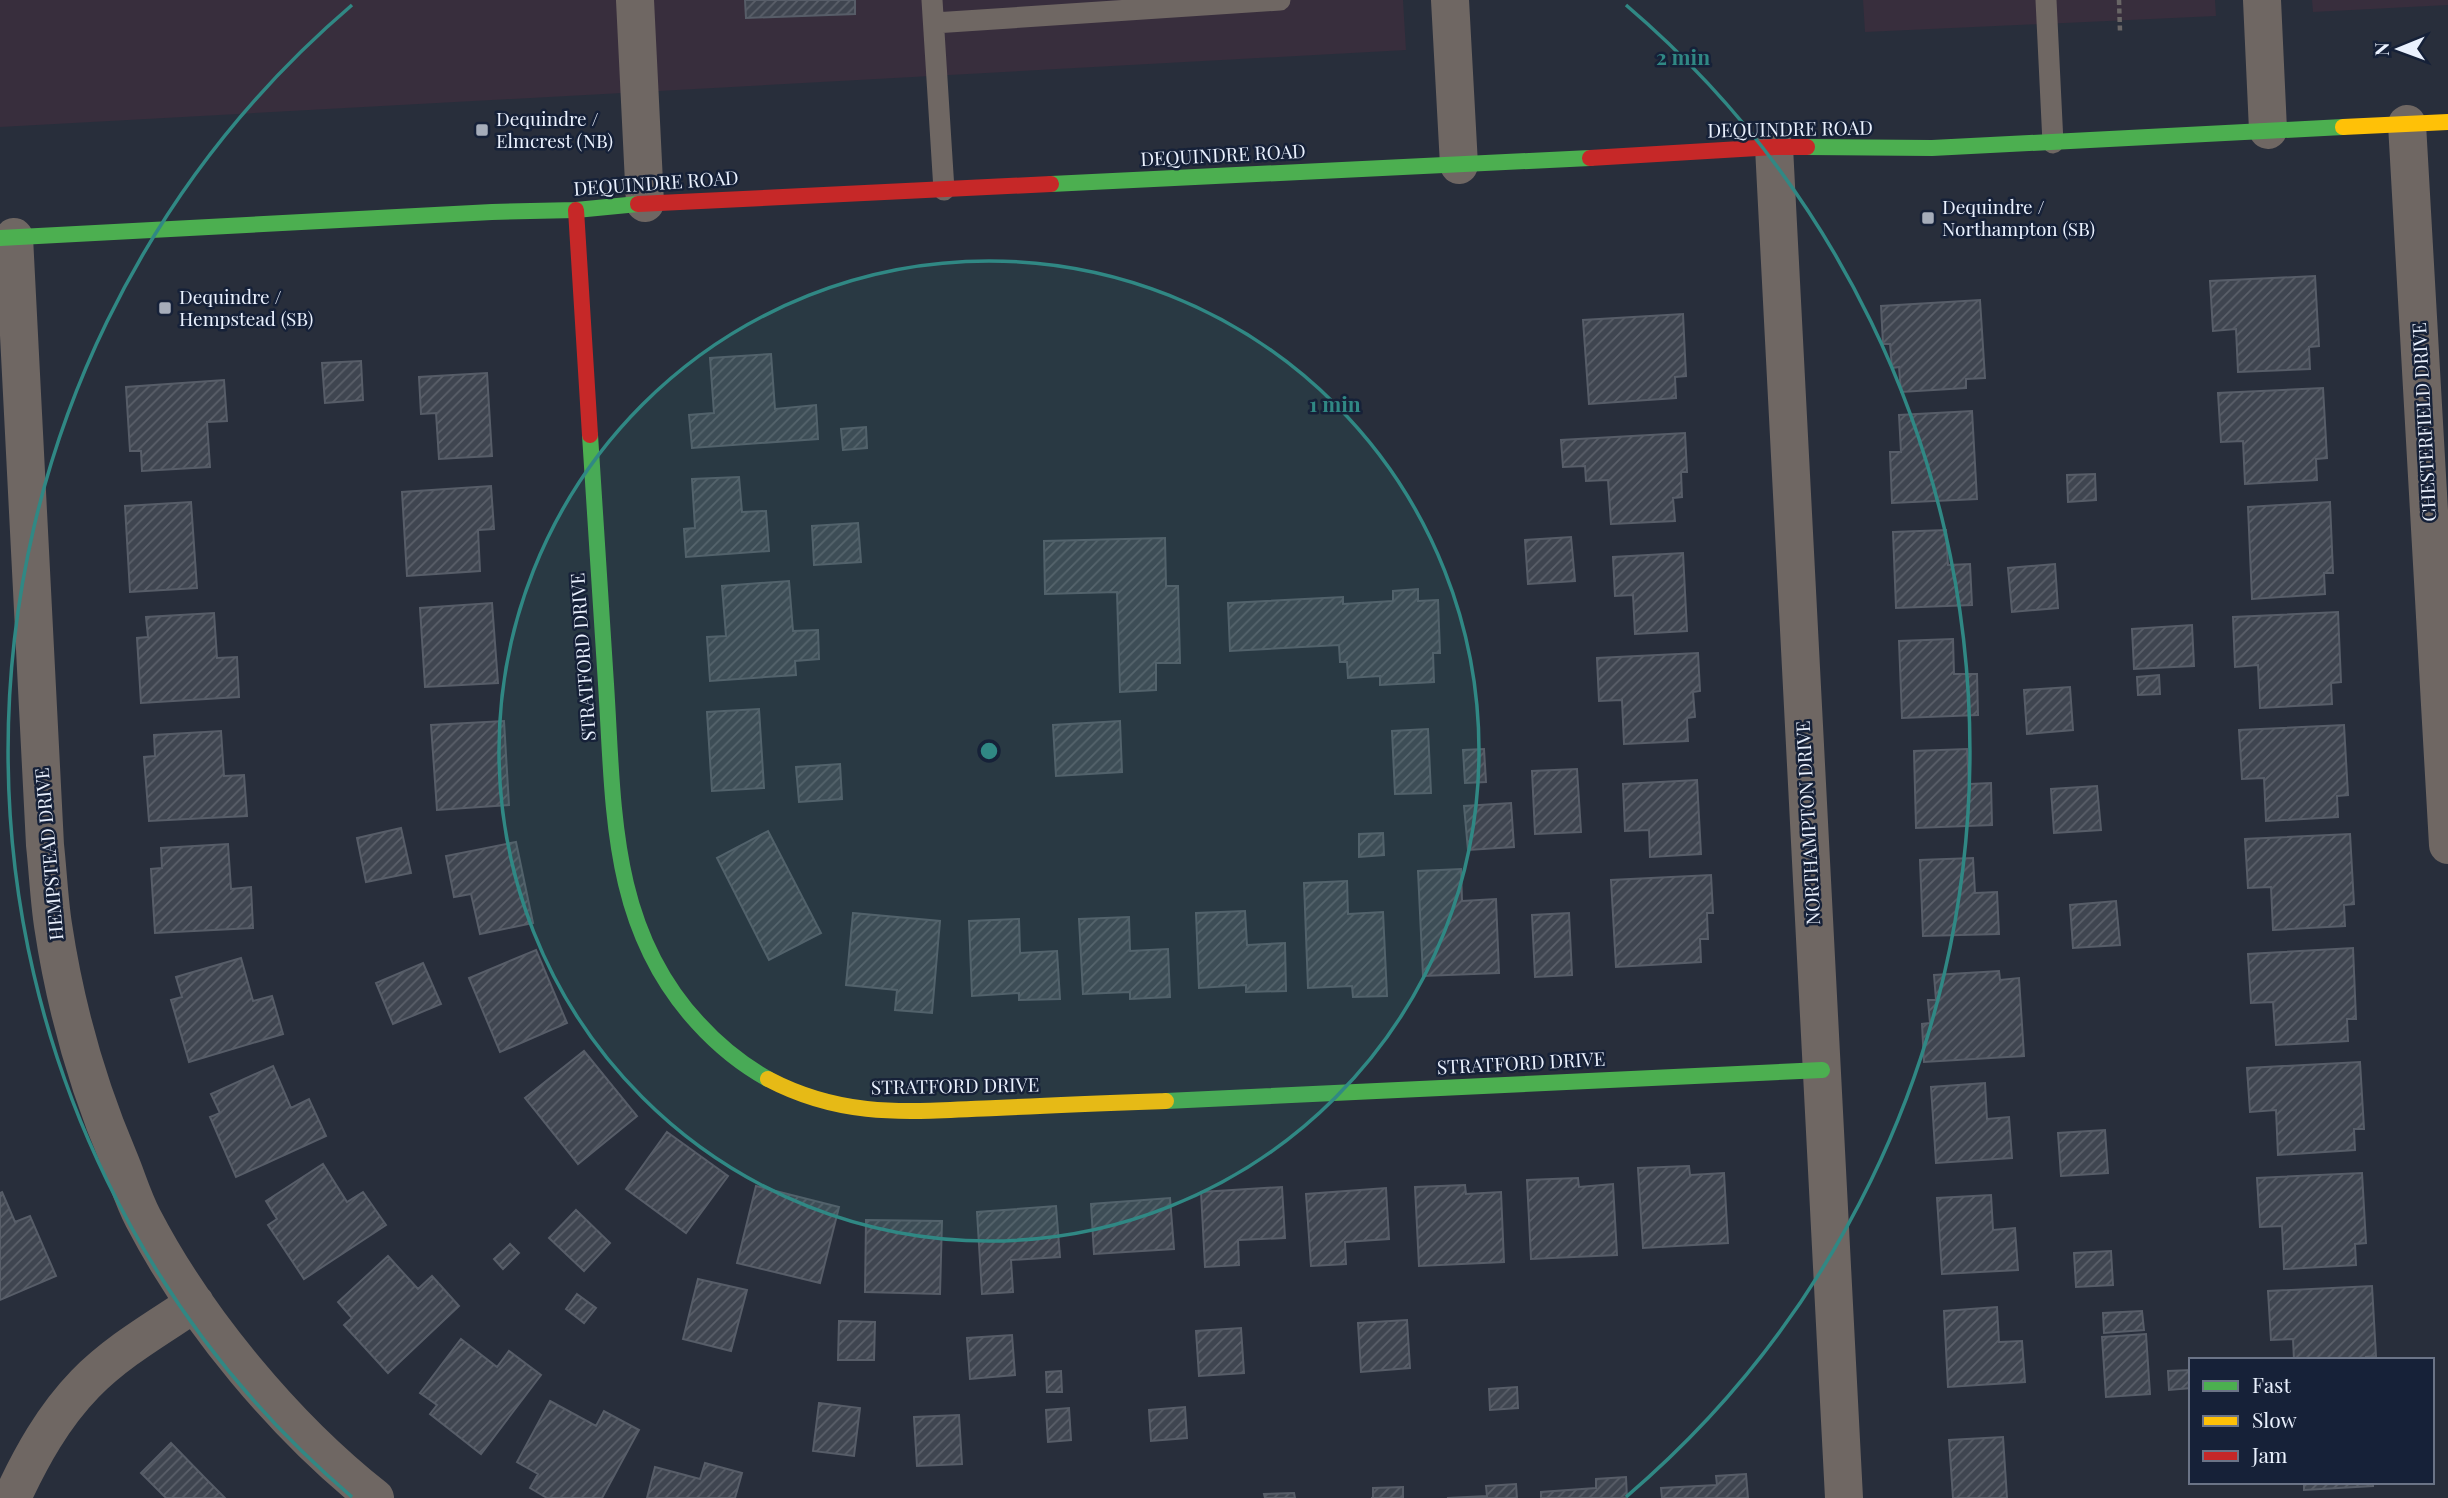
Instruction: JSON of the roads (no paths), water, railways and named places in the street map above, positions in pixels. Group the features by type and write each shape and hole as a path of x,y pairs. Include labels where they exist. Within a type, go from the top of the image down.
{"main road":[{"name":"DEQUINDRE ROAD","path":"7,237 1774,147 1932,148 2448,122"},
{"name":"STRATFORD DRIVE","path":"576,210 615,840 630,904 652,961 688,1015 741,1062 777,1084 815,1099 888,1112 1822,1070"}],"street":[{"path":"635,0 645,203"},
{"path":"1450,0 1459,165"},
{"path":"2262,0 2269,130"},
{"name":"CHESTERFIELD DRIVE","path":"2407,124 2448,845"},
{"name":"NORTHAMPTON DRIVE","path":"1774,147 1844,1498"},
{"name":"HEMPSTEAD DRIVE","path":"7,237 52,923 69,1013 101,1116 143,1217 195,1303 251,1376 313,1444 375,1498"},
{"path":"12,1498 33,1453 61,1412 86,1383 117,1356 195,1303"}],"lane":[{"path":"932,0 944,190"},
{"path":"934,23 1280,0"},
{"path":"2046,0 2053,143"}],"place":[{"name":"Dequindre / Elmcrest (NB)","path":"482,130"},
{"name":"Dequindre / Northampton (SB)","path":"1928,218"},
{"name":"Dequindre / Hempstead (SB)","path":"165,308"}]}
